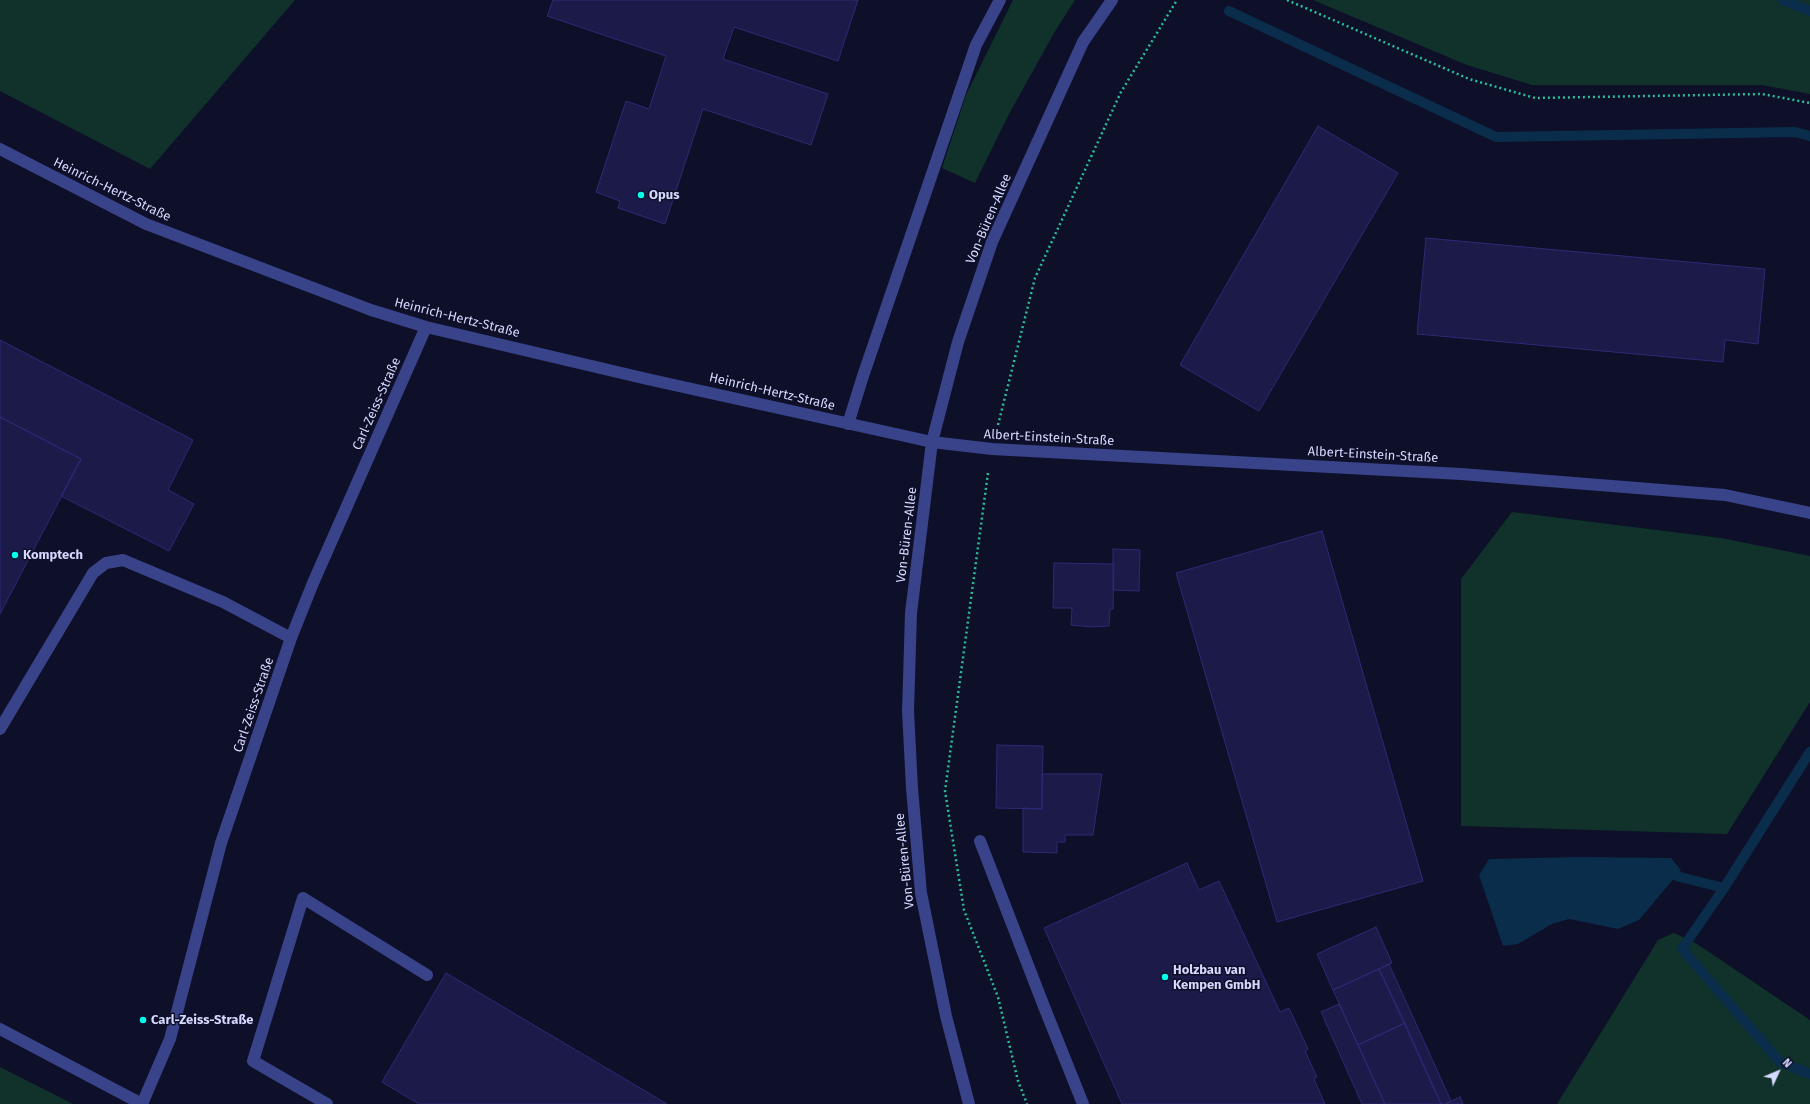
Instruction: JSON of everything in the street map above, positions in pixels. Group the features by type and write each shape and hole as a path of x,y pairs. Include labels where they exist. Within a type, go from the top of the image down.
{"street":[{"path":"848,424 976,45 1000,0"},
{"name":"Von-Büren-Allee","path":"969,1104 946,1016 921,893 912,788 908,711 911,613 932,442 958,342 992,242 1083,42 1112,0"},
{"name":"Heinrich-Hertz-Straße","path":"0,149 146,224 371,310 426,327 647,379 932,442"},
{"name":"Carl-Zeiss-Straße","path":"0,1029 142,1104 170,1039 221,843 291,638 426,327"},
{"name":"Albert-Einstein-Straße","path":"932,442 992,449 1468,474 1725,495 1810,513"},
{"path":"0,729 93,573 106,563 123,560 223,602 291,638"},
{"path":"980,841 1083,1104"},
{"path":"327,1104 253,1061 303,898 427,975"}],"path":[{"path":"1027,1104 1018,1081 998,997 964,910 944,791 992,449 1035,278 1121,92 1177,0"},
{"path":"1287,0 1469,79 1535,98 1762,94 1810,103"}],"green space":[{"path":"0,0 295,0 150,169 0,91"},
{"path":"1013,0 1075,0 1054,33 1008,116 975,183 942,168 966,95"},
{"path":"1313,0 1810,0 1810,94 1762,85 1532,85 1467,65"},
{"path":"1512,512 1721,538 1810,556 1810,702 1727,834 1461,826 1461,579"},
{"path":"1674,933 1697,944 1810,1020 1810,1104 1557,1104 1658,940"},
{"path":"0,1067 73,1104 0,1104"}],"water":[{"path":"1579,857 1671,858 1681,870 1639,920 1618,929 1569,919 1552,924 1518,944 1503,946 1479,875 1489,859"}],"building":[{"path":"553,0 858,0 838,61 734,27 723,59 828,94 811,145 703,109 665,224 618,208 620,201 596,192 626,101 649,109 666,56 547,16"},
{"path":"1318,126 1398,173 1259,411 1180,365"},
{"path":"1426,238 1765,269 1758,344 1725,340 1723,362 1417,334"},
{"path":"0,340 193,440 168,490 194,504 169,551 61,496 81,459 0,417"},
{"name":"Komptech","path":"0,417 81,459 0,614"},
{"path":"1322,531 1423,881 1277,922 1176,573"},
{"path":"1113,549 1140,550 1139,591 1113,590"},
{"path":"1054,563 1114,564 1113,609 1110,609 1109,626 1092,627 1071,625 1072,608 1053,608"},
{"path":"997,745 1043,746 1042,809 996,808"},
{"path":"1042,774 1102,774 1093,835 1065,835 1065,842 1057,842 1057,853 1023,852 1023,808 1042,809"},
{"name":"Holzbau van Kempen GmbH","path":"1187,863 1199,890 1219,881 1280,1012 1289,1008 1308,1049 1305,1051 1317,1077 1314,1079 1325,1104 1122,1104 1044,928"},
{"path":"1376,927 1392,963 1333,990 1317,954"},
{"path":"1389,964 1451,1101 1446,1104 1441,1104 1379,969"},
{"path":"1379,969 1405,1023 1358,1045 1333,990"},
{"path":"446,973 667,1104 419,1104 382,1082"},
{"path":"1339,1004 1385,1104 1362,1104 1321,1012"},
{"path":"1405,1023 1441,1104 1385,1104 1358,1045"},
{"path":"1460,1097 1463,1104 1446,1104 1451,1101"}],"waterway":[{"path":"1783,0 1810,11"},
{"path":"1229,11 1496,137 1795,132 1810,136"},
{"path":"1810,752 1724,888 1682,949 1780,1062 1810,1074"},
{"path":"1676,876 1724,888"}],"place":[{"name":"Opus","path":"641,195"},
{"name":"Komptech","path":"15,555"},
{"name":"Holzbau van Kempen GmbH","path":"1165,977"},
{"name":"Carl-Zeiss-Straße","path":"143,1020"}]}
